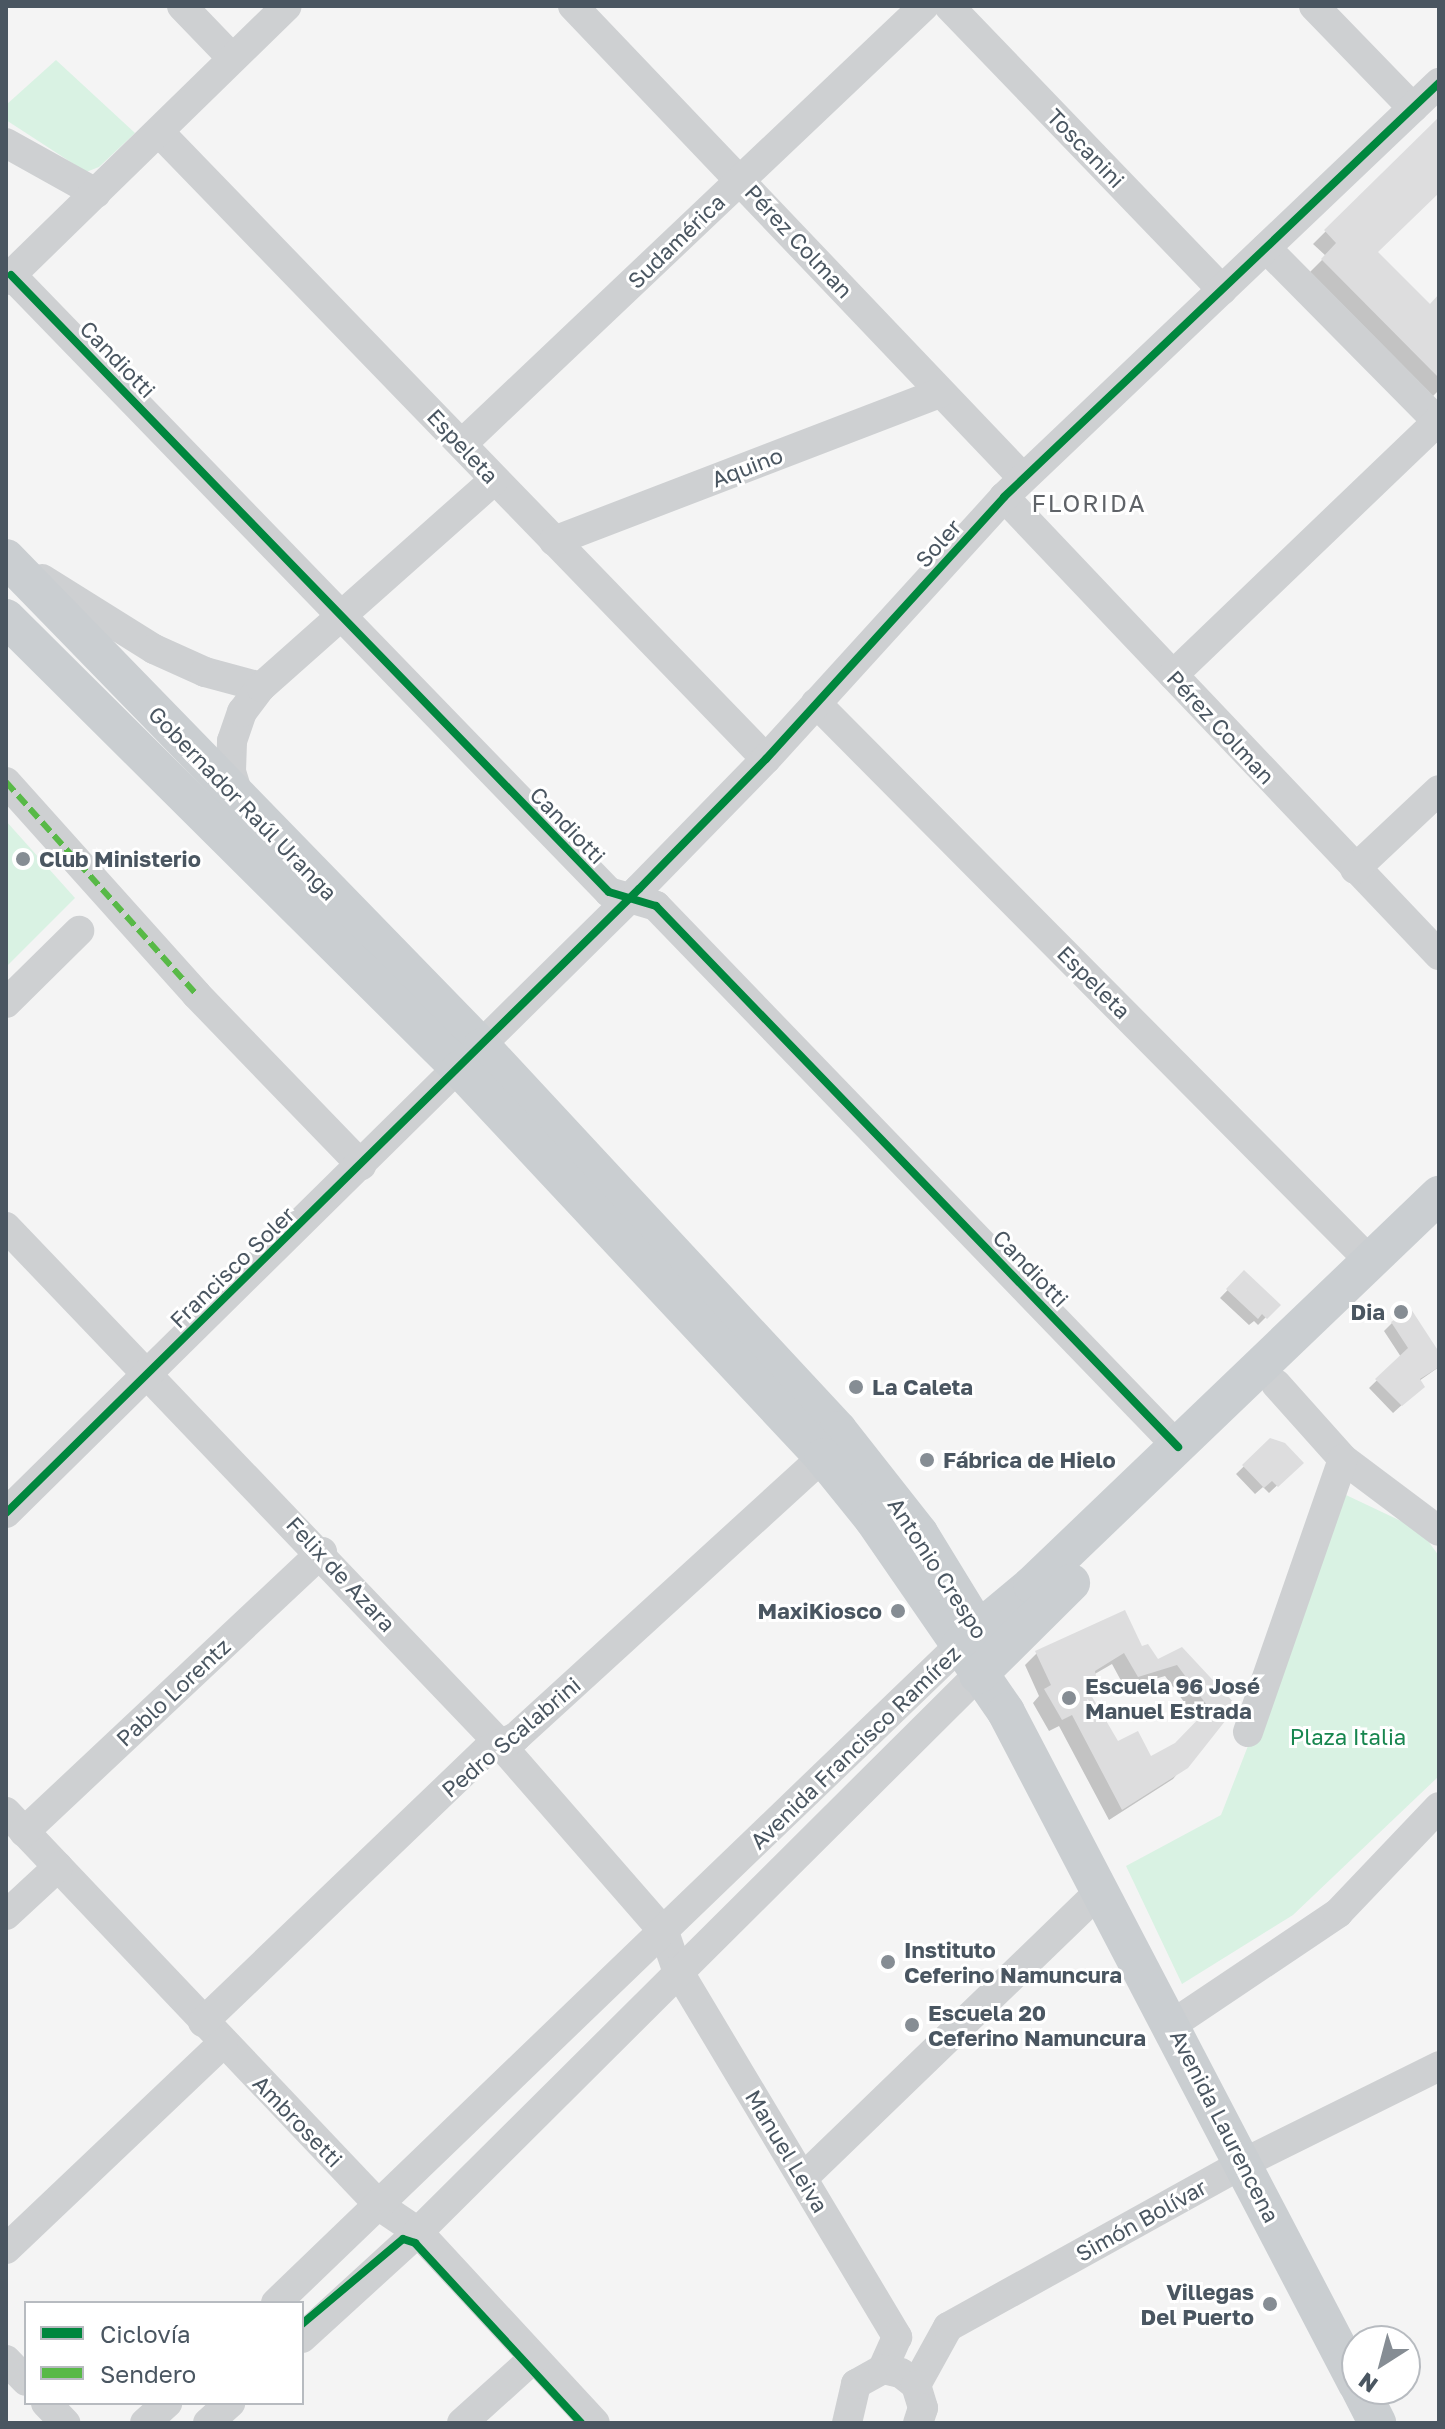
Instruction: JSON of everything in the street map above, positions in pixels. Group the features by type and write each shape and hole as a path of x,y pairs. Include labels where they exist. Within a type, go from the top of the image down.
{"main road":[{"name":"Gobernador Raúl Uranga","path":"6,558 240,801 471,1058"},
{"name":"Gobernador Raúl Uranga","path":"6,618 471,1058"},
{"name":"Antonio Crespo","path":"471,1058 823,1457 982,1662"},
{"name":"Antonio Crespo","path":"471,1058 838,1430 910,1521 982,1662"},
{"name":"Avenida Francisco Ramírez","path":"982,1662 1178,1447 1439,1195"},
{"name":"Avenida Francisco Ramírez","path":"982,1662 1439,1229"},
{"name":"Avenida Laurencena","path":"982,1662 1173,2024 1341,2353"},
{"name":"Avenida Laurencena","path":"1368,2405 1377,2423"}],"street":[{"path":"182,6 232,58"},
{"path":"8,277 160,133 287,6"},
{"name":"Pérez Colman","path":"573,6 741,179 940,393 1014,488 1173,675 1439,955"},
{"name":"Sudamérica","path":"463,443 924,6"},
{"name":"Toscanini","path":"949,6 1222,290"},
{"path":"1314,6 1413,108"},
{"name":"Soler","path":"471,1058 766,759 1014,488 1439,83"},
{"name":"Espeleta","path":"160,133 766,759"},
{"path":"6,143 96,193"},
{"path":"1173,675 1438,422 1266,248"},
{"name":"Candiotti","path":"8,277 609,892 656,906 1178,1447"},
{"name":"Aquino","path":"554,541 940,393"},
{"path":"240,801 231,771 232,741 242,712 261,687 494,480"},
{"path":"6,551 57,590 154,649 205,672 261,687"},
{"name":"Espeleta","path":"816,703 1371,1262"},
{"path":"6,782 196,994 361,1165"},
{"path":"1355,869 1439,790"},
{"path":"6,1003 79,931"},
{"name":"Francisco Soler","path":"6,1513 471,1058"},
{"name":"Felix de Azara","path":"6,1227 322,1552 500,1744 664,1932"},
{"path":"1276,1384 1343,1459 1439,1531"},
{"name":"Pedro Scalabrini","path":"6,2249 486,1751 516,1737 823,1457"},
{"path":"1248,1732 1343,1459"},
{"name":"Pablo Lorentz","path":"15,1822 322,1552"},
{"name":"Avenida Francisco Ramírez","path":"278,2301 381,2207 664,1932 982,1662"},
{"name":"Avenida Francisco Ramírez","path":"304,2336 418,2232 982,1662"},
{"path":"1173,2024 1338,1913 1439,1807"},
{"name":"Ambrosetti","path":"15,1822 381,2207 418,2232 595,2423"},
{"path":"6,1915 58,1867"},
{"path":"804,2177 1102,1889"},
{"name":"Manuel Leiva","path":"664,1932 677,1969 897,2337"},
{"name":"Simón Bolívar","path":"948,2327 1244,2163 1439,2066"},
{"path":"850,2417 856,2384 883,2369 897,2337 948,2327"},
{"path":"916,2385 948,2327"},
{"path":"462,2423 534,2358"},
{"path":"6,2360 24,2379"},
{"path":"883,2369 901,2373 916,2385 923,2408 921,2422"},
{"path":"48,2405 65,2423"},
{"path":"145,2423 165,2405"},
{"path":"208,2423 228,2405"}],"green space":[{"path":"56,60 135,133 99,167 86,172 6,120 6,105"},
{"name":"Club Ministerio","path":"6,821 75,898 6,967"},
{"name":"Plaza Italia","path":"1346,1495 1420,1530 1439,1556 1439,1776 1293,1915 1182,1984 1126,1866 1221,1815"}],"building":[{"path":"1439,117 1439,193 1378,252 1430,304 1439,294 1439,378 1321,259 1336,243 1324,230"},
{"path":"1244,1270 1281,1305 1267,1319 1262,1314 1258,1319 1226,1289"},
{"path":"1411,1309 1439,1352 1439,1367 1420,1379 1425,1387 1402,1406 1375,1379 1408,1348 1391,1322"},
{"path":"1270,1438 1285,1443 1304,1463 1278,1487 1272,1481 1264,1488 1242,1465"},
{"path":"1125,1610 1142,1646 1148,1644 1158,1659 1182,1647 1237,1706 1188,1768 1122,1810 1072,1715 1062,1720 1044,1689 1051,1685 1035,1651","holes":["1124,1653 1138,1677 1177,1665 1209,1708 1175,1743 1151,1756 1138,1731 1118,1741 1091,1695 1098,1687 1095,1671"]}],"marked path":[{"path":"6,782 196,994"}],"cycle path":[{"path":"6,1513 639,889 766,759 1004,497 1439,83"},
{"path":"11,275 609,892 656,906 1178,1447"},
{"path":"304,2322 403,2239 415,2243 581,2423"}],"place":[{"name":"Club Ministerio","path":"23,859"},
{"name":"Dia","path":"1401,1312"},
{"name":"La Caleta","path":"856,1387"},
{"name":"Fábrica de Hielo","path":"927,1460"},
{"name":"MaxiKiosco","path":"898,1611"},
{"name":"Escuela 96 José Manuel Estrada","path":"1069,1698"},
{"name":"Instituto Ceferino Namuncura","path":"888,1962"},
{"name":"Escuela 20 Ceferino Namuncura","path":"912,2025"},
{"name":"Villegas Del Puerto","path":"1270,2304"}],"district":[{"name":"FLORIDA","path":"1089,503"}]}
